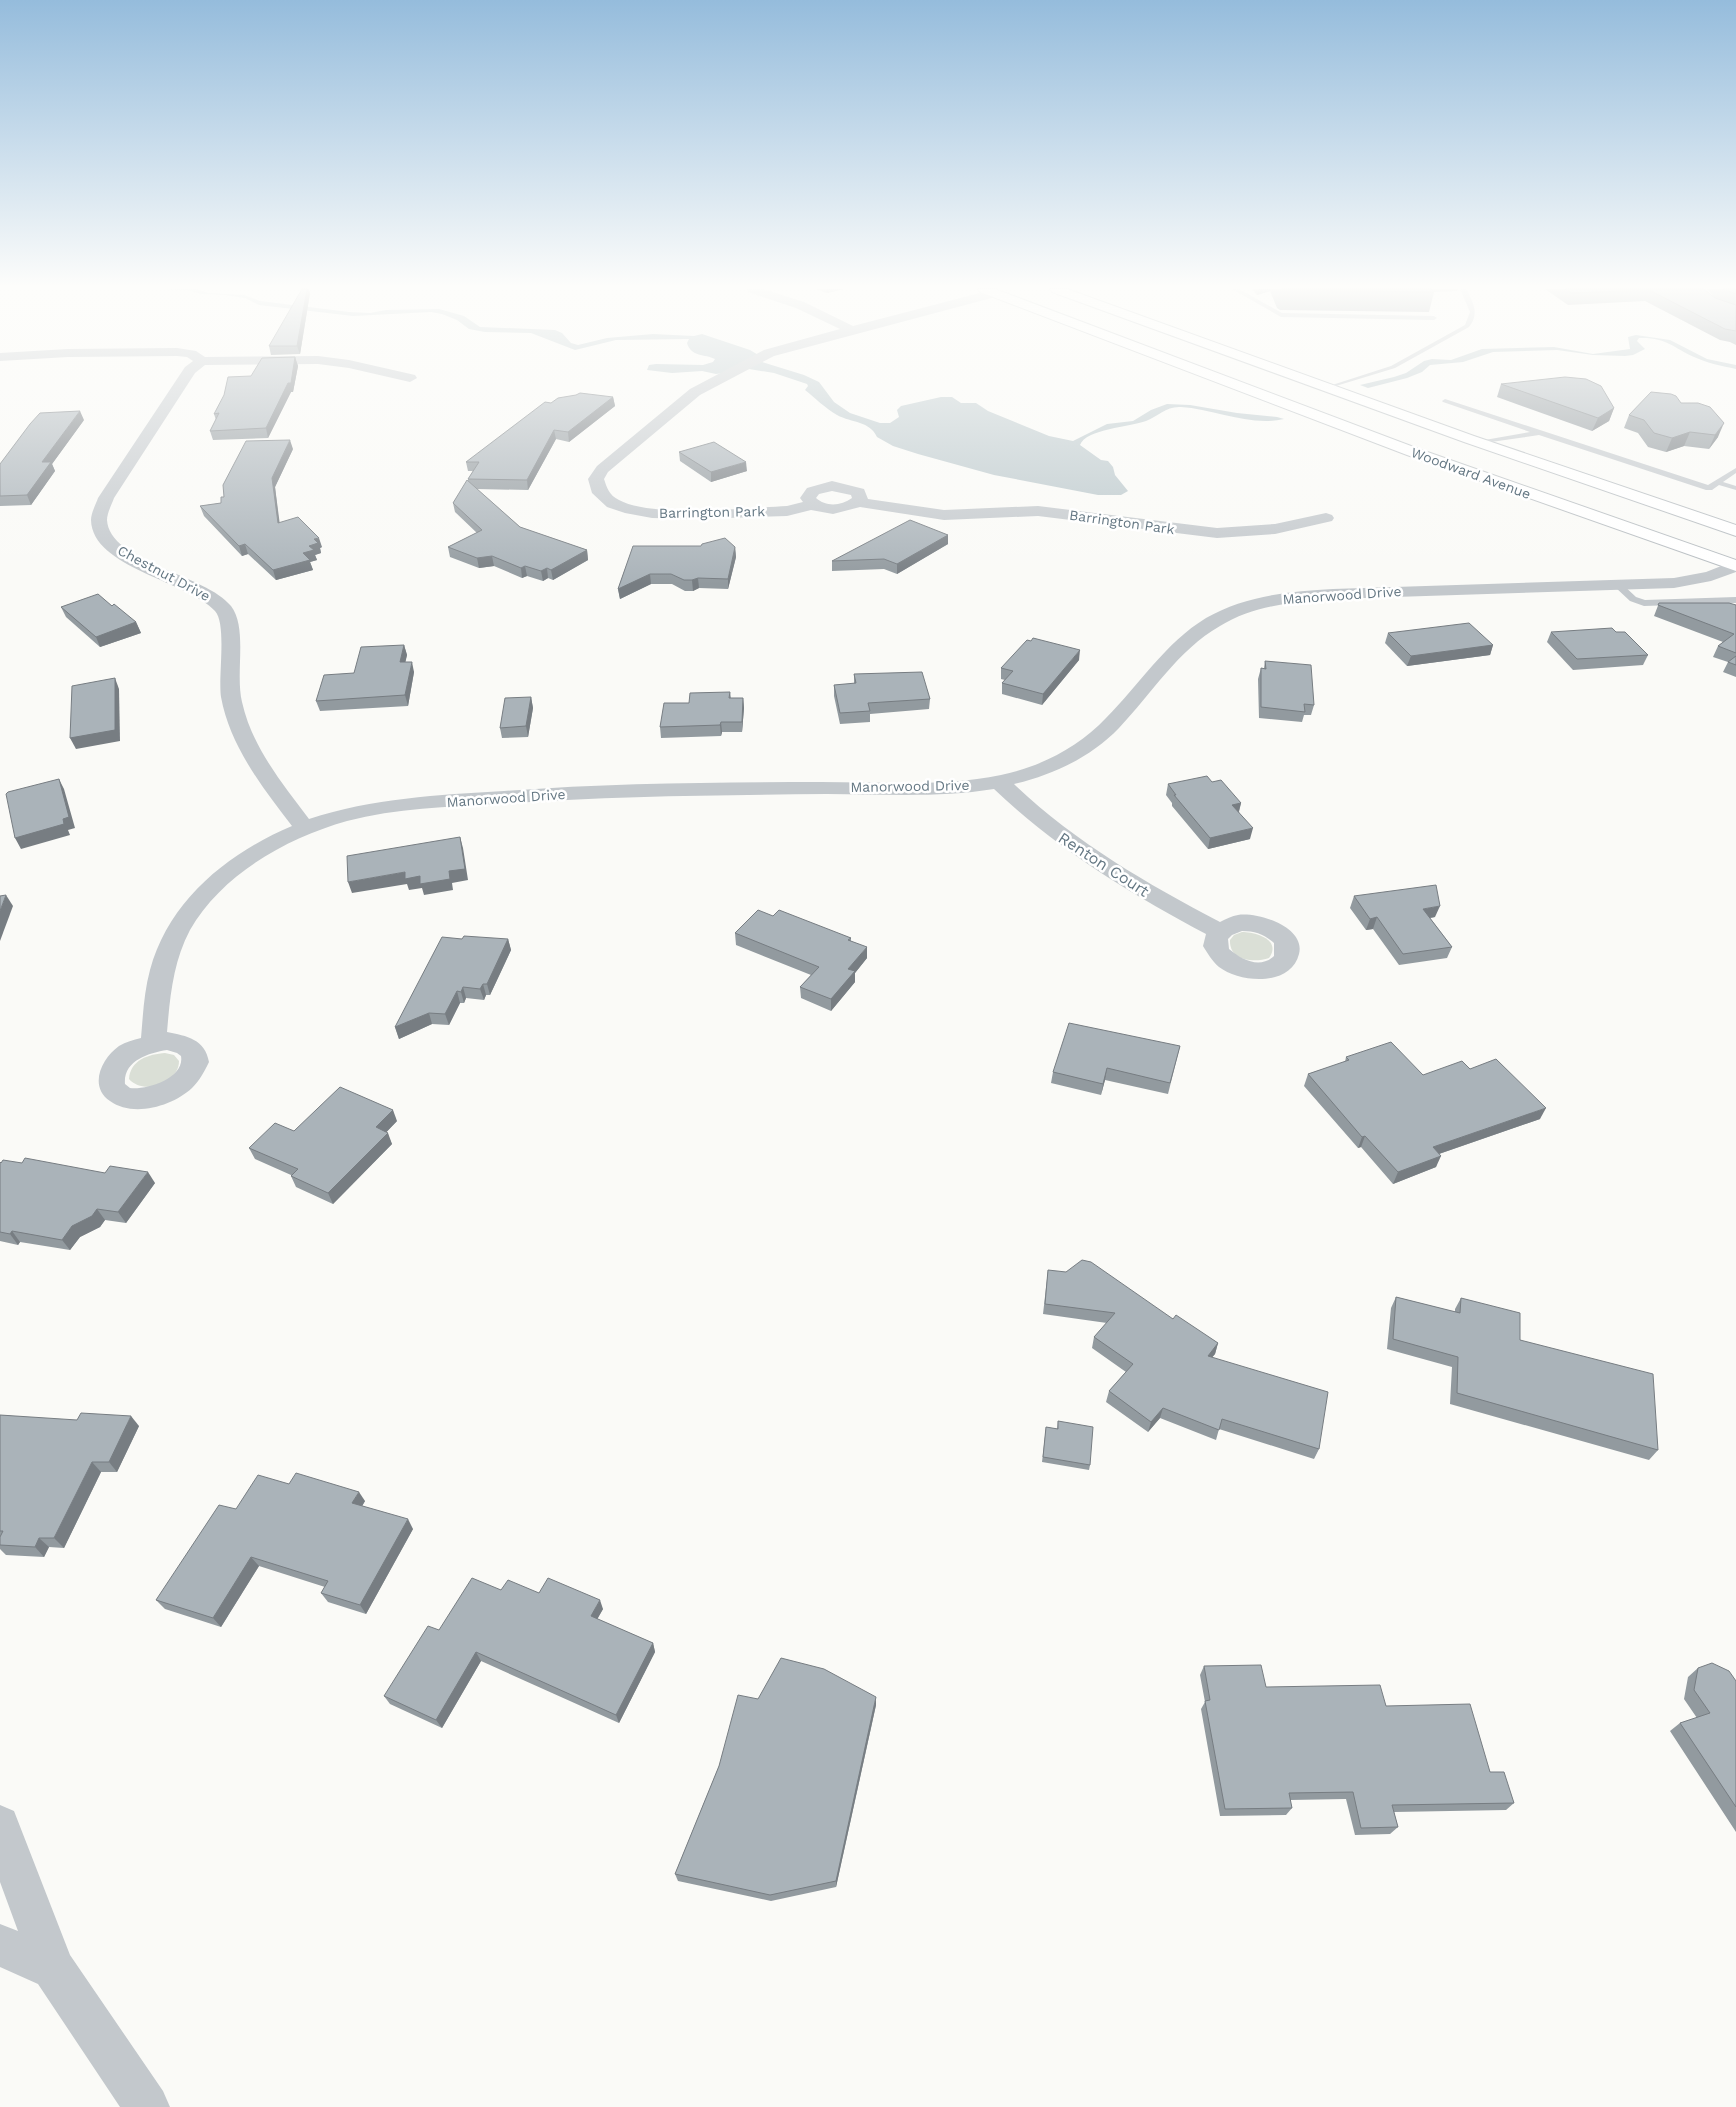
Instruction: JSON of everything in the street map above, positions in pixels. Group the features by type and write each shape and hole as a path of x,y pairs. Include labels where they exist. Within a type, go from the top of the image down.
{"main road":[{"name":"Woodward Avenue","path":"1243,387 1476,475 1735,566"},
{"name":"Woodward Avenue","path":"1328,388 1479,443 1736,530"}],"street":[{"name":"Chestnut Drive","path":"179,387 106,498 100,511 98,524 105,539 123,555 209,596 226,612 230,627 229,681 239,726 278,793 305,828"},
{"name":"Barrington Park","path":"704,387 689,396 602,469 597,476 596,483 602,495 609,501 624,508 664,515 789,510 813,504 825,508 840,508 858,502 944,515 1038,512 1217,533 1275,529 1326,518"},
{"path":"813,504 808,498 812,491 832,486 858,492 860,499 858,502"},
{"name":"Manorwood Drive","path":"154,1042 157,985 174,938 187,916 206,894 234,868 262,850 305,828 342,816 392,807 515,796 684,789 947,787 999,782 1022,776 1056,763 1092,741 1108,728 1163,665 1188,640 1211,622 1240,609 1273,600 1326,594 1674,583 1704,579 1735,566"},
{"name":"Renton Court","path":"999,782 1032,813 1105,867 1140,889 1219,931"},
{"path":"0,1825 53,1969 147,2107"},
{"path":"0,1945 53,1969"}],"lane":[{"path":"1445,400 1539,433 1709,488 1736,470"},
{"path":"1479,443 1539,433"},
{"path":"1717,482 1736,488"},
{"path":"1618,585 1633,599 1644,602 1736,600"}],"shaded area":[{"path":"807,387 823,387 834,402 850,413 880,423 890,423 899,417 897,410 901,406 941,397 952,397 961,403 976,403 988,411 1049,436 1073,441 1107,424 1133,421 1151,410 1167,404 1190,405 1284,419 1258,421 1194,408 1176,407 1146,421 1091,435 1080,445 1101,460 1108,461 1113,467 1115,475 1128,491 1121,495 1098,495 994,475 893,446 877,437 865,425 837,415 805,390"},
{"path":"1242,932 1266,938 1272,946 1269,958 1250,960 1238,956 1231,947 1230,940 1234,935"},
{"path":"165,1053 174,1055 179,1061 177,1069 167,1081 151,1087 135,1084 129,1079 133,1067 141,1059"}],"building":[{"path":"226,387 286,387 266,428 210,431 219,413 214,414 224,395"},
{"path":"1510,387 1602,387 1614,408 1598,418"},
{"path":"1651,392 1671,394 1676,396 1681,403 1698,403 1710,407 1724,423 1715,435 1690,432 1672,438 1654,433 1644,420 1629,415"},
{"path":"580,393 613,397 568,432 554,430 527,480 468,479 479,462 466,462 545,402 551,403 558,398"},
{"path":"80,411 42,462 51,462 27,495 0,496 0,464 40,413"},
{"path":"290,440 272,478 278,523 298,517 319,538 314,539 318,543 309,546 314,550 303,553 310,560 273,570 245,544 239,546 200,506 221,503 221,497 224,497 223,485 246,441"},
{"path":"714,442 746,462 711,472 679,452"},
{"path":"467,480 520,527 587,550 551,570 547,568 541,571 525,566 521,568 492,556 477,558 448,547 482,530 453,503"},
{"path":"910,520 948,535 897,564 884,559 832,561"},
{"path":"725,538 735,547 728,579 698,578 684,580 671,574 650,574 618,589 633,546 701,546 702,544"},
{"path":"98,594 136,622 96,637 61,607"},
{"path":"1659,603 1729,603 1736,605 1736,653 1718,646 1734,634 1658,605"},
{"path":"1469,623 1493,645 1411,656 1388,633"},
{"path":"1612,628 1616,632 1625,632 1648,655 1577,659 1551,632"},
{"path":"1033,638 1080,650 1043,694 1002,683 1013,671 1001,668 1027,640 1031,641"},
{"path":"404,645 400,662 412,662 405,695 316,701 324,675 354,673 361,647"},
{"path":"1736,656 1736,665 1728,662"},
{"path":"1265,661 1311,665 1314,705 1304,704 1305,712 1261,707 1261,668 1266,669"},
{"path":"922,672 930,699 868,703 870,711 840,713 834,685 856,683 854,674"},
{"path":"115,678 115,730 70,738 72,686"},
{"path":"730,692 729,698 743,698 742,722 721,722 720,725 660,727 664,703 689,703 690,693"},
{"path":"531,697 526,726 500,728 505,698"},
{"path":"1207,776 1212,782 1221,780 1241,803 1232,805 1253,828 1210,838 1174,795 1176,795 1168,784"},
{"path":"59,779 69,817 63,819 64,824 15,838 6,794"},
{"path":"460,837 465,869 449,871 450,879 420,884 420,876 405,879 405,872 348,882 347,856"},
{"path":"1436,885 1440,906 1423,909 1452,947 1403,954 1377,917 1370,919 1354,896"},
{"path":"6,895 0,911 0,896"},
{"path":"758,910 773,916 779,910 851,938 848,940 867,947 848,969 855,971 831,999 800,987 819,967 735,933"},
{"path":"464,936 508,939 487,984 483,984 480,989 463,987 461,992 457,991 445,1014 429,1013 395,1027 442,937 462,939"},
{"path":"1069,1023 1180,1046 1170,1083 1107,1068 1103,1084 1053,1072"},
{"path":"1391,1042 1423,1075 1462,1061 1470,1069 1496,1059 1546,1108 1433,1147 1441,1156 1398,1172 1365,1136 1362,1137 1308,1074 1349,1060 1346,1057"},
{"path":"340,1087 393,1110 376,1127 388,1133 328,1193 291,1176 298,1169 249,1148 275,1123 294,1131"},
{"path":"25,1158 105,1173 110,1166 148,1172 118,1212 97,1209 92,1216 72,1226 62,1240 12,1231 10,1234 0,1232 0,1162 3,1160 22,1163"},
{"path":"1082,1260 1091,1262 1173,1319 1176,1315 1218,1343 1208,1356 1328,1392 1319,1449 1222,1419 1219,1430 1163,1408 1151,1422 1109,1391 1133,1364 1094,1337 1115,1313 1045,1304 1048,1270 1066,1272"},
{"path":"1396,1297 1460,1313 1461,1298 1520,1313 1520,1340 1653,1374 1658,1450 1457,1393 1458,1357 1393,1339"},
{"path":"81,1413 131,1416 109,1462 92,1462 54,1538 39,1538 35,1547 0,1545 0,1537 3,1531 0,1531 0,1415 77,1420"},
{"path":"1058,1421 1093,1427 1090,1465 1043,1457 1046,1427 1058,1429"},
{"path":"296,1473 359,1492 352,1503 408,1519 360,1605 321,1593 328,1581 251,1557 213,1618 156,1600 219,1505 236,1509 258,1475 289,1484"},
{"path":"472,1578 501,1590 508,1580 539,1593 548,1578 600,1600 591,1616 653,1643 616,1715 476,1652 436,1720 384,1696 428,1626 439,1630"},
{"path":"781,1658 824,1669 876,1697 836,1881 770,1895 675,1874 719,1766 738,1695 758,1699"},
{"path":"1712,1663 1729,1671 1736,1681 1736,1807 1680,1723 1710,1713 1694,1690 1698,1668"},
{"path":"1261,1665 1266,1687 1380,1685 1386,1706 1470,1704 1490,1772 1504,1772 1514,1803 1392,1805 1398,1827 1361,1828 1353,1792 1289,1793 1292,1808 1225,1809 1205,1701 1210,1700 1204,1666"}]}
